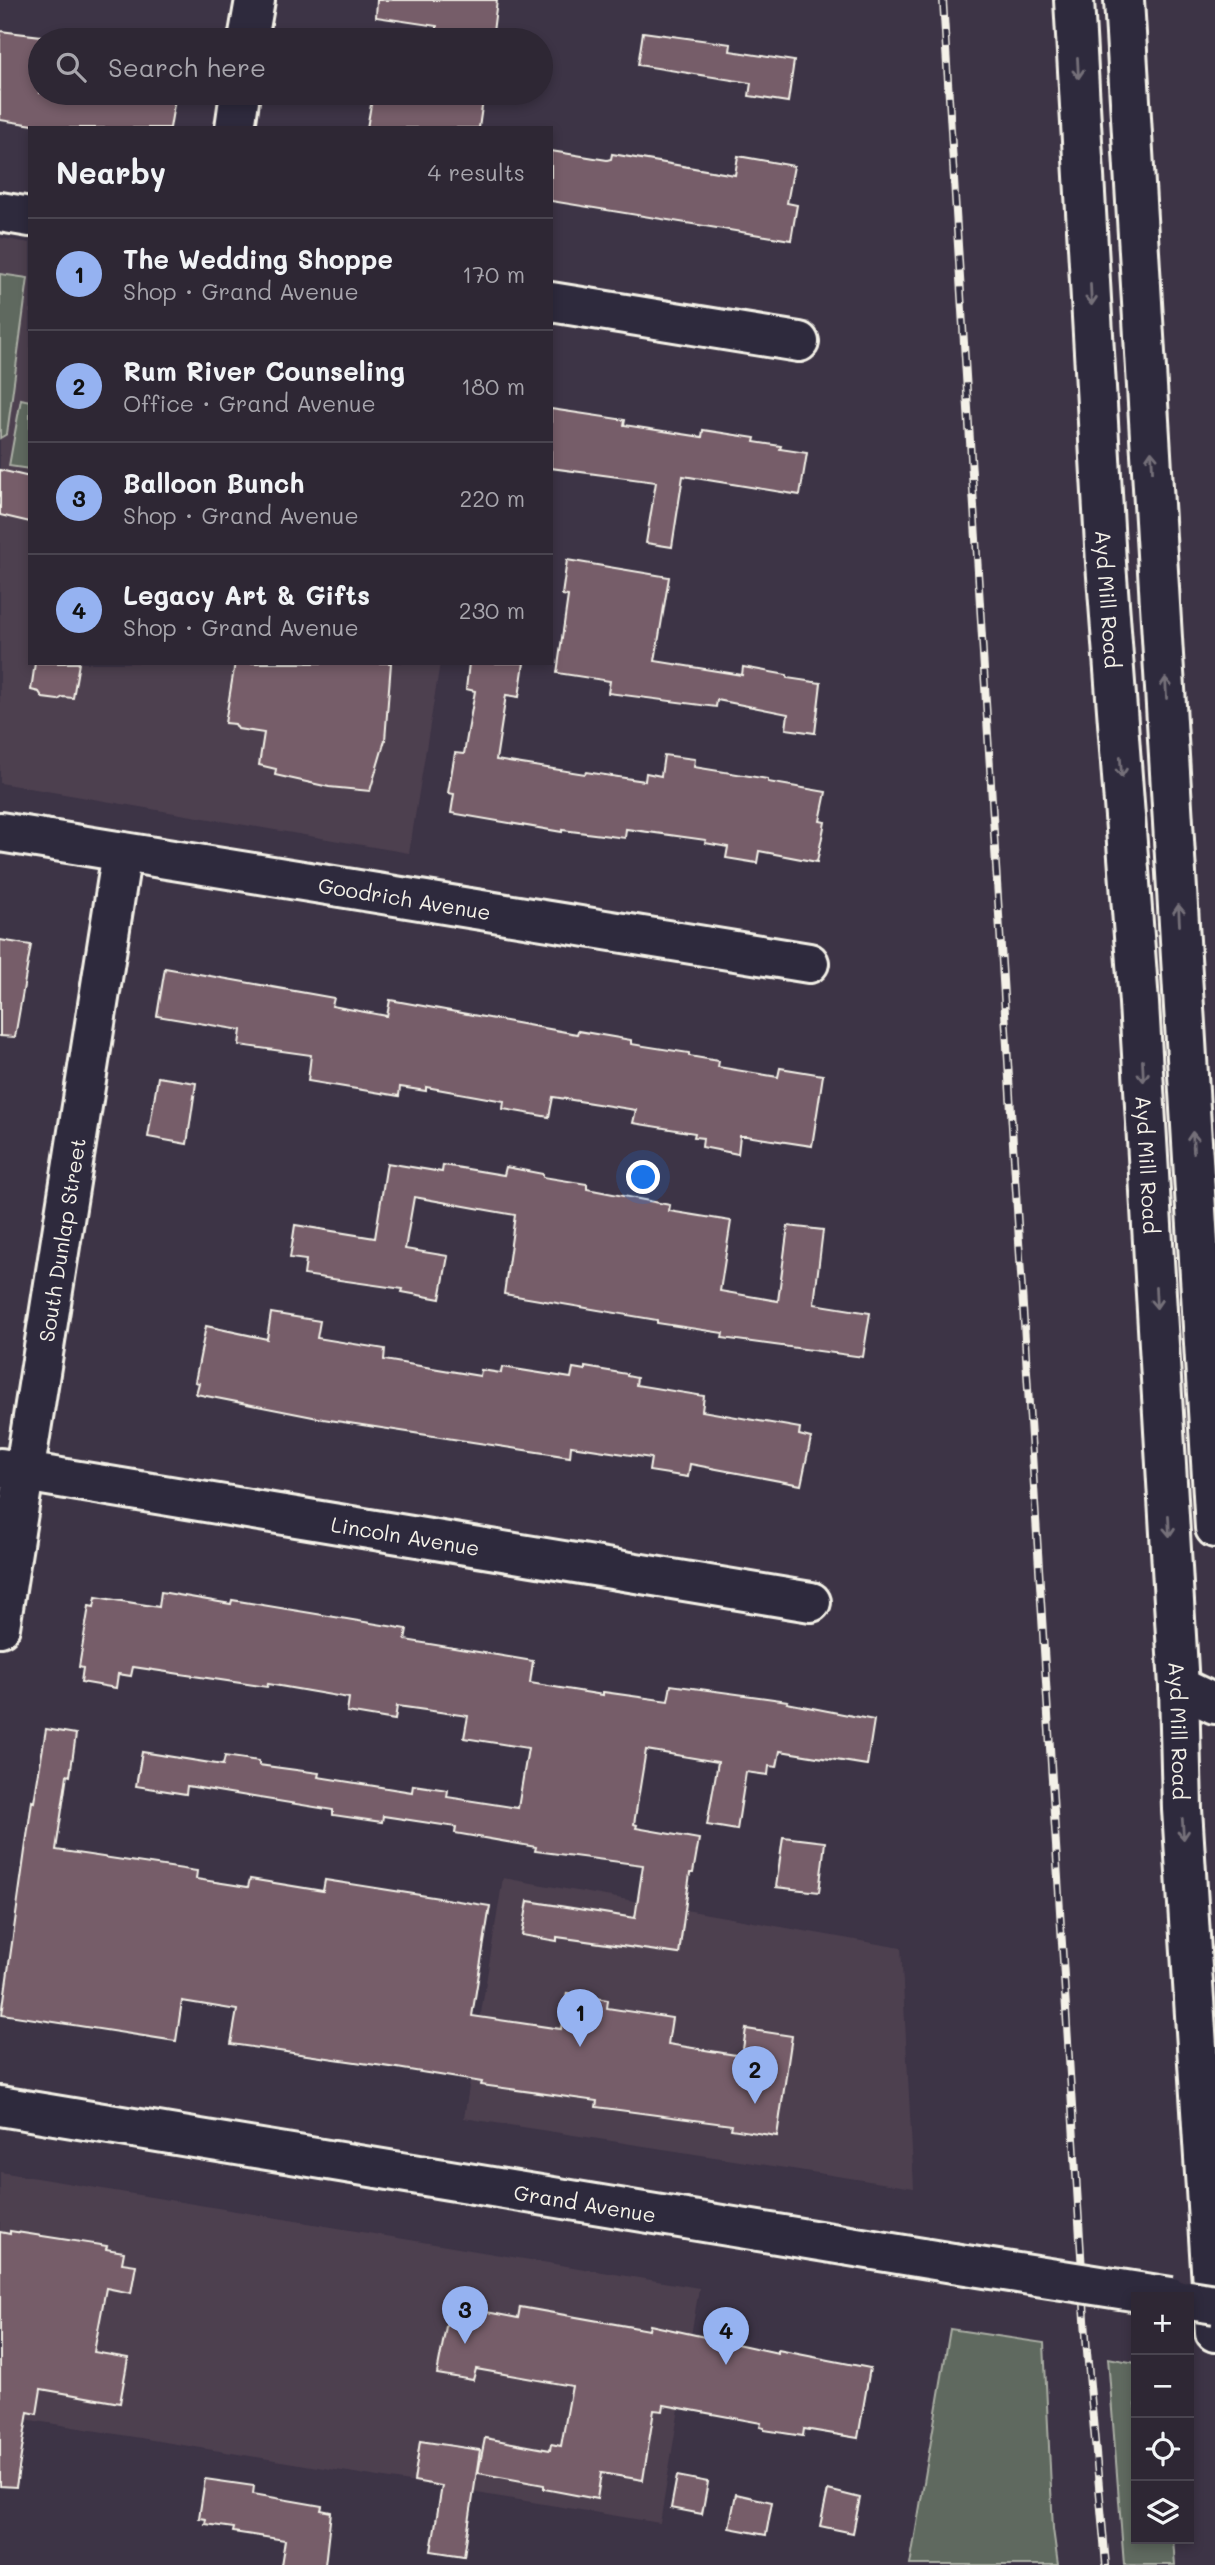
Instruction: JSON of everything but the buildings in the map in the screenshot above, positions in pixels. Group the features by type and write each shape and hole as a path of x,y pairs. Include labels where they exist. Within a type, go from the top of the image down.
{"main road":[{"path":"250,28 255,0"},
{"name":"Ayd Mill Road","path":"1074,0 1106,563 1139,1003 1179,1687 1182,1809 1215,2332"},
{"path":"1124,0 1215,1528"},
{"path":"235,126 238,105"},
{"path":"0,212 28,217"},
{"path":"553,302 799,342"},
{"name":"Goodrich Avenue","path":"0,832 809,964"},
{"name":"South Dunlap Street","path":"0,1627 12,1470 122,852"},
{"path":"1205,1327 1215,1370"},
{"name":"Lincoln Avenue","path":"12,1470 811,1602"},
{"path":"1179,1687 1215,1704"},
{"name":"Grand Avenue","path":"0,2106 1139,2292"},
{"path":"1194,2301 1215,2304"}],"shaded area":[{"path":"0,238 28,243 28,665 440,665 409,853 0,783"},
{"path":"503,1878 901,1948 914,2188 464,2118"},
{"path":"0,2172 699,2288 660,2523 0,2415"}],"green space":[{"path":"0,274 28,278 7,434 0,438"},
{"path":"21,399 28,401 28,469 9,466"},
{"path":"950,2329 1044,2343 1053,2529 1058,2565 910,2565"},
{"path":"1108,2358 1131,2362 1131,2544 1173,2544 1175,2565 1124,2565"}],"railway":[{"path":"943,0 1087,2352 1106,2565"}],"place":[{"name":"The Wedding Shoppe","path":"580,2047"},
{"name":"Rum River Counseling","path":"755,2104"},
{"name":"Balloon Bunch","path":"465,2344"},
{"name":"Legacy Art & Gifts","path":"726,2365"}]}
